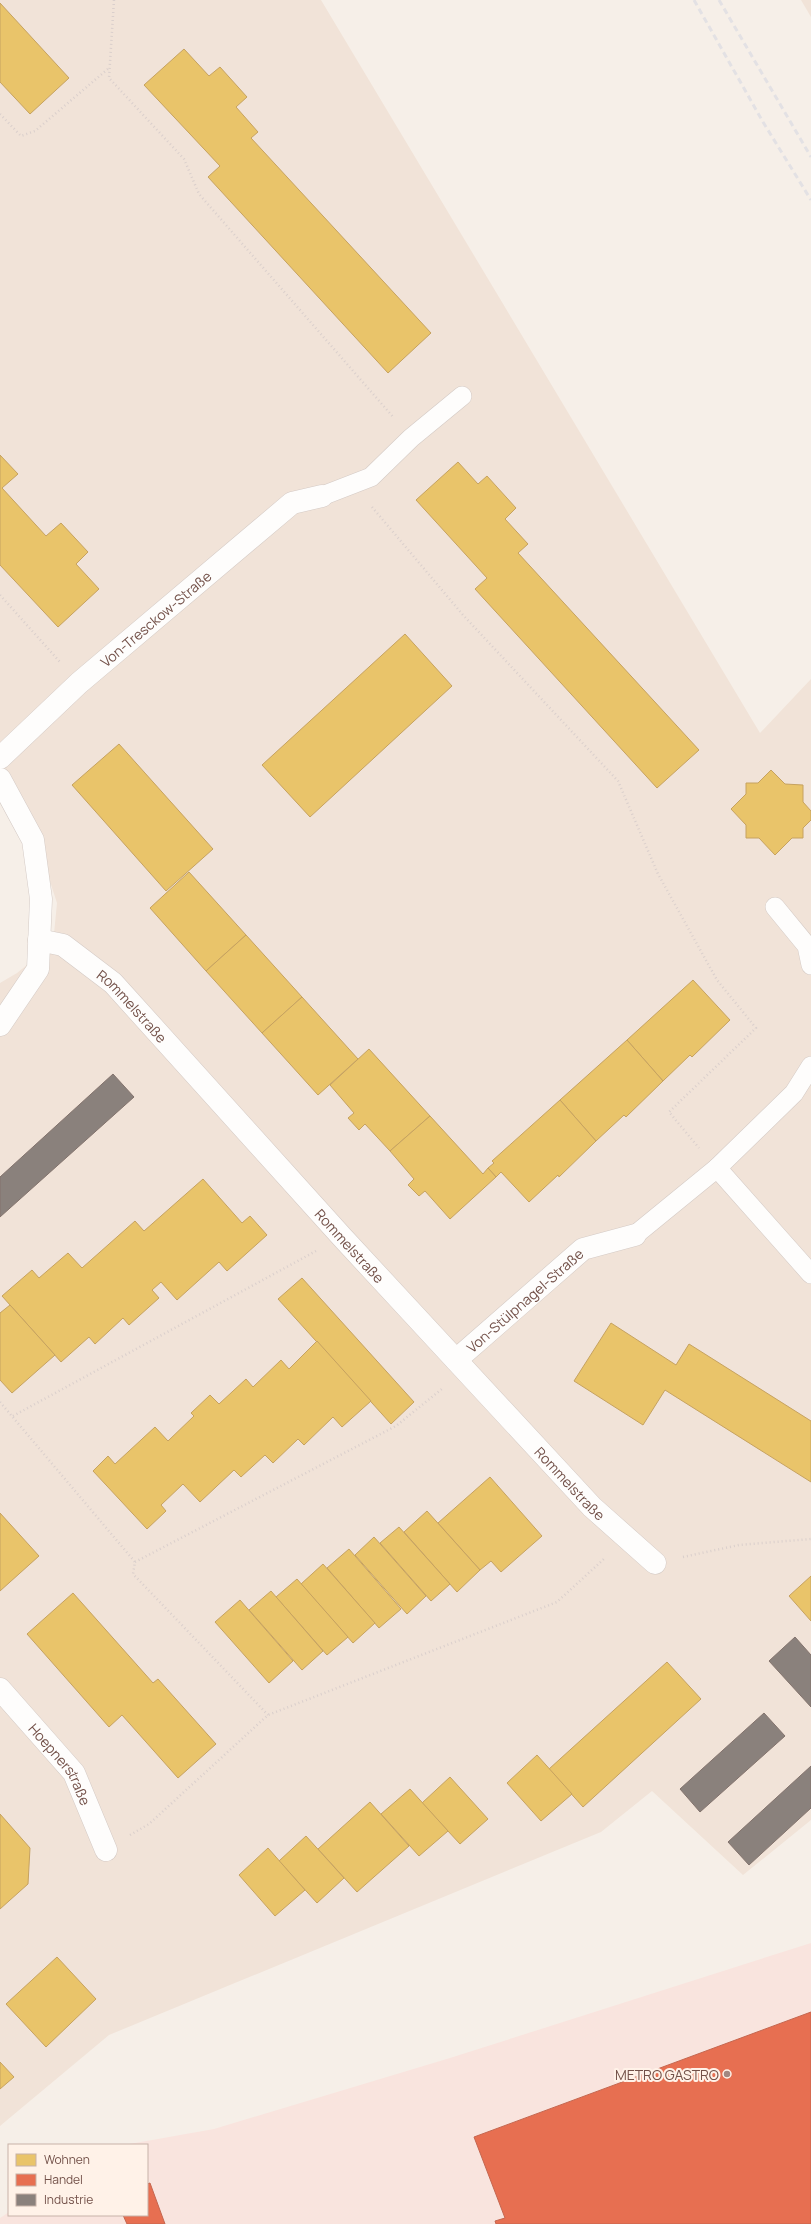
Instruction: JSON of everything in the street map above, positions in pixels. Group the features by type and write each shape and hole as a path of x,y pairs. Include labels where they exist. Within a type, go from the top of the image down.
{"street":[{"name":"Von-Tresckow-Straße","path":"0,758 80,683 292,503 322,496"},
{"path":"0,778 33,840 41,899 38,969 0,1025"},
{"name":"Rommelstraße","path":"39,940 63,945 113,983 342,1237 592,1507 655,1563"},
{"name":"Von-Stülpnagel-Straße","path":"461,1365 583,1249 635,1235"},
{"name":"Hoepnerstraße","path":"0,1689 74,1773 106,1850"}],"lane":[{"path":"322,496 371,477 411,438 462,396"},
{"path":"775,908 807,946 811,964"},
{"name":"Von-Stülpnagel-Straße","path":"635,1235 717,1168 794,1093 811,1066"},
{"path":"717,1168 811,1274"}],"path":[{"path":"114,0 109,78 184,159 198,194 411,438"},
{"path":"0,114 21,136 36,131 110,68"},
{"path":"352,484 463,614 618,781 658,874 717,980 756,1028 669,1112 717,1168"},
{"path":"0,595 80,683"},
{"path":"12,1416 342,1237"},
{"path":"134,1562 396,1426 461,1365"},
{"path":"0,1402 134,1562 133,1574 268,1715"},
{"path":"106,1850 149,1824 268,1715 557,1602 627,1537"},
{"path":"655,1563 739,1545 811,1539"}],"shaded area":[{"path":"0,0 321,0 760,733 811,679 811,1820 743,1875 652,1791 601,1832 109,2035 0,2126 0,983 17,973 53,944 57,903 45,866 0,784"},
{"path":"801,0 811,0 811,17"},
{"path":"811,1943 811,2224 0,2224 0,2218 8,2213 8,2216 148,2216 148,2144 130,2144 214,2129 450,2058"}],"building: Wohnen":[{"path":"0,3 69,78 30,114 0,82"},
{"path":"184,49 209,76 220,67 247,97 236,107 258,132 251,138 431,333 388,373 208,177 220,166 144,85"},
{"path":"0,455 18,474 2,488 46,536 61,523 88,552 76,564 99,589 58,627 0,565"},
{"path":"458,462 478,484 487,476 516,508 505,519 528,544 518,553 699,750 657,788 475,589 487,578 416,500"},
{"path":"405,634 452,686 310,817 262,765"},
{"path":"119,744 213,849 166,891 72,785"},
{"path":"771,770 785,784 803,785 803,802 811,811 811,820 803,828 803,838 792,838 775,855 759,838 746,838 746,825 731,809 746,794 746,783 758,783"},
{"path":"189,872 246,935 206,971 150,908"},
{"path":"246,935 302,997 262,1033 206,971"},
{"path":"693,980 730,1020 692,1057 690,1055 663,1081 627,1040"},
{"path":"302,997 358,1059 318,1095 262,1033"},
{"path":"627,1040 663,1081 626,1117 624,1115 596,1141 560,1100"},
{"path":"369,1049 430,1116 390,1151 365,1124 359,1130 348,1118 354,1113 330,1085"},
{"path":"560,1100 596,1141 559,1177 558,1175 529,1202 501,1172 496,1177 488,1168 494,1163 492,1161"},
{"path":"430,1116 483,1174 488,1168 496,1177 450,1219 425,1191 419,1196 408,1185 414,1179 390,1151"},
{"path":"203,1179 242,1223 250,1216 267,1235 227,1271 219,1262 177,1300 161,1282 152,1290 159,1298 129,1325 123,1318 95,1344 89,1337 61,1362 2,1296 32,1270 39,1278 68,1253 82,1268 135,1221 144,1231"},
{"path":"302,1278 414,1402 391,1424 278,1299"},
{"path":"10,1305 55,1355 12,1393 0,1380 0,1313"},
{"path":"611,1323 676,1365 689,1344 811,1421 811,1482 665,1390 643,1425 574,1381"},
{"path":"317,1341 371,1401 342,1427 333,1417 304,1445 298,1439 273,1463 265,1455 241,1477 234,1470 200,1502 183,1484 161,1505 166,1511 147,1529 93,1471 108,1456 115,1464 155,1427 168,1441 194,1416 191,1413 210,1395 219,1404 246,1379 253,1387 281,1360 289,1369"},
{"path":"490,1477 542,1536 501,1572 491,1561 480,1570 438,1523"},
{"path":"427,1511 480,1570 457,1592 404,1532"},
{"path":"0,1513 39,1556 0,1591"},
{"path":"399,1527 450,1584 431,1601 380,1543"},
{"path":"374,1537 426,1596 407,1614 355,1555"},
{"path":"349,1549 401,1609 379,1628 327,1568"},
{"path":"323,1564 375,1623 353,1643 301,1584"},
{"path":"811,1576 811,1621 789,1596"},
{"path":"297,1579 348,1637 327,1655 276,1597"},
{"path":"271,1591 323,1651 302,1670 249,1610"},
{"path":"73,1593 153,1683 158,1679 216,1744 178,1778 122,1715 109,1727 27,1634"},
{"path":"240,1600 293,1661 269,1683 215,1622"},
{"path":"667,1662 701,1699 583,1807 549,1769"},
{"path":"537,1755 572,1794 541,1821 507,1783"},
{"path":"450,1777 488,1819 460,1844 422,1803"},
{"path":"410,1789 448,1831 419,1856 381,1814"},
{"path":"370,1802 409,1846 357,1892 318,1849"},
{"path":"0,1814 30,1848 28,1884 0,1909"},
{"path":"306,1836 344,1878 317,1903 279,1861"},
{"path":"268,1848 305,1890 275,1916 239,1875"},
{"path":"57,1957 96,1999 46,2047 6,2004"},
{"path":"0,2062 14,2077 0,2089"}],"building: Handel":[{"name":"METRO GASTRO","path":"811,2012 811,2224 496,2224 495,2221 505,2218 474,2137"},
{"path":"150,2183 165,2224 127,2224 123,2216 148,2216 148,2184"}],"building: Industrie":[{"path":"113,1074 134,1097 0,1217 0,1177"},
{"path":"795,1637 811,1655 811,1707 769,1661"},
{"path":"764,1713 785,1736 700,1812 680,1789"},
{"path":"811,1766 811,1808 749,1865 728,1842"}],"railway":[{"path":"694,0 763,122 811,200"},
{"path":"719,0 811,157"}],"place":[{"name":"METRO GASTRO","path":"727,2074"}]}
